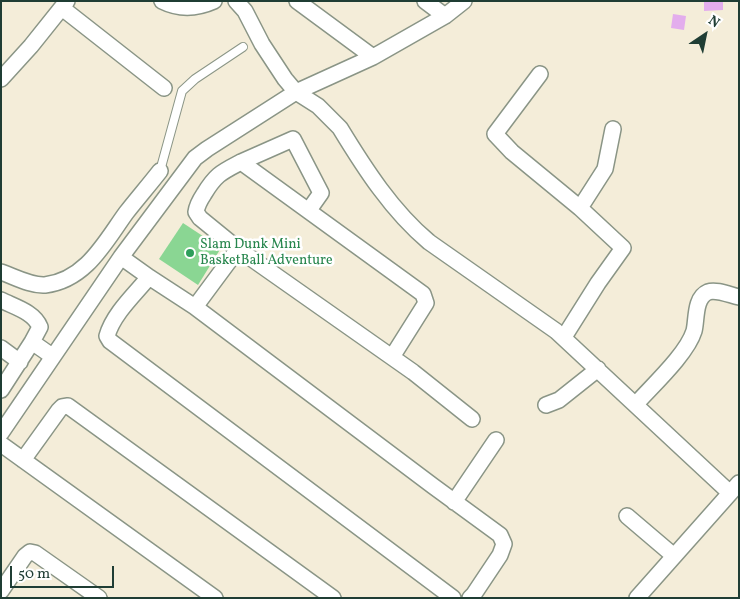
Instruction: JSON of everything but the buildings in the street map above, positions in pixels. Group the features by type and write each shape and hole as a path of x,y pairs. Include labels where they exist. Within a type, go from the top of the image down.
{"street":[{"path":"163,1 184,8 198,7 214,1"},
{"path":"236,1 245,11 262,44 296,92 330,116 394,209 411,228 556,330 636,404 734,488 637,598"},
{"path":"297,1 373,57"},
{"path":"425,1 446,16"},
{"path":"1,433 121,257 195,158 296,92 373,57 446,16 464,1"},
{"path":"1,79 65,4 164,88"},
{"path":"540,74 496,134 512,152 580,208 623,248 598,283 564,338"},
{"path":"580,208 605,169 613,129"},
{"path":"309,210 321,193 292,139 241,162 213,179 197,205 196,212 200,218 238,249 392,357 472,419"},
{"path":"241,162 423,294 426,303 392,357"},
{"path":"1,272 35,285 46,285 61,281 79,271 96,257 127,212 160,171"},
{"path":"195,307 238,249"},
{"path":"121,257 195,307 500,535 504,544 500,556 470,598"},
{"path":"148,277 108,330 107,336 110,341 453,598"},
{"path":"636,404 688,344 694,331 697,309 704,295 713,291 739,297"},
{"path":"1,300 32,316 37,320 40,327 1,390"},
{"path":"32,342 52,356"},
{"path":"1,348 20,362"},
{"path":"546,405 559,400 598,369"},
{"path":"23,460 59,410 62,407 68,406 322,595"},
{"path":"454,502 496,440"},
{"path":"1,444 215,598"},
{"path":"627,516 674,556"},
{"path":"1,591 25,556 30,552 35,553 99,598"}],"lane":[{"path":"160,171 182,91 196,79 243,47"}],"green space":[{"name":"Slam Dunk Mini BasketBall Adventure","path":"183,223 221,248 198,285 159,259"}],"place":[{"name":"Slam Dunk Mini BasketBall Adventure","path":"190,253"}]}
